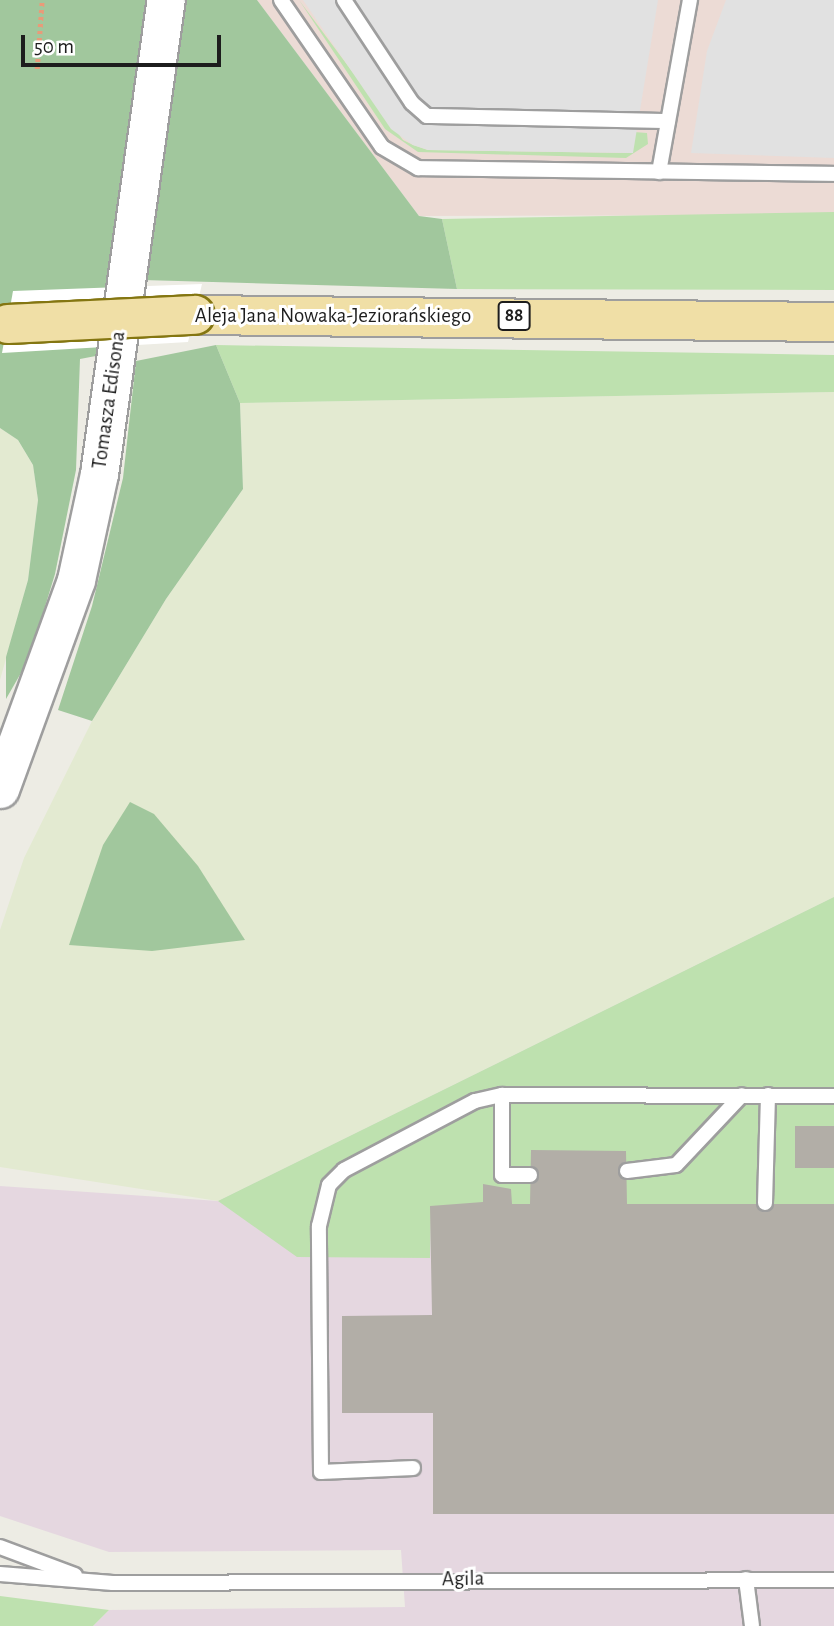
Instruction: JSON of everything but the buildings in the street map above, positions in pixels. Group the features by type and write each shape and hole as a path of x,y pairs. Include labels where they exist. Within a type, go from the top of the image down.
{"main road":[{"name":"Aleja Jana Nowaka-Jeziorańskiego","path":"4,324 195,315 834,322"}],"street":[{"name":"Tomasza Edisona","path":"0,789 76,580 99,474 166,0"}],"lane":[{"path":"281,0 382,147 399,161 439,169 834,174"},
{"path":"344,0 412,103 427,116 668,121"},
{"path":"659,172 690,0"},
{"path":"502,1095 502,1175 530,1175"},
{"path":"413,1468 321,1472 322,1203 344,1170 475,1101 502,1095 834,1096"},
{"path":"627,1171 676,1165 742,1095"},
{"path":"765,1203 768,1095"},
{"name":"Agila","path":"0,1547 93,1581"},
{"name":"Agila","path":"0,1574 93,1581 834,1580"},
{"path":"746,1579 752,1626"}],"path":[{"path":"37,69 42,0"}],"shaded area":[{"path":"257,0 834,0 834,215 419,216"},
{"path":"303,0 658,0 633,153 428,150 413,145 391,129"},
{"path":"726,0 834,0 834,158 691,153 707,51"},
{"path":"834,897 834,1626 93,1626 109,1610 405,1607 401,1550 109,1552 0,1516 0,1186 218,1201"}],"green space":[{"path":"0,0 166,0 101,355 80,359 76,470 55,574 29,659 6,699 6,657 28,580 38,500 33,465 18,440 0,428"},
{"path":"184,0 257,0 419,216 442,219 457,289 143,280"},
{"path":"299,0 403,140 413,145 428,150 632,153 634,132 647,133 648,144 626,158 418,152 385,129"},
{"path":"834,212 834,290 457,289 442,219"},
{"path":"216,345 834,355 834,392 240,403"},
{"path":"216,345 240,403 243,489 166,599 92,721 58,710 92,606 123,478 136,361"},
{"path":"834,392 834,897 218,1201 0,1167 0,930 24,858 92,721 166,599 243,489 240,403"},
{"path":"0,428 18,440 33,465 38,500 28,580 0,680"},
{"path":"130,802 154,814 198,866 245,940 152,951 69,945 103,845"},
{"path":"834,897 834,1204 431,1206 430,1258 297,1257 218,1201"},
{"path":"0,1596 109,1610 93,1626 0,1626"}],"pier":[{"path":"202,284 188,342 2,353 13,291"}]}
